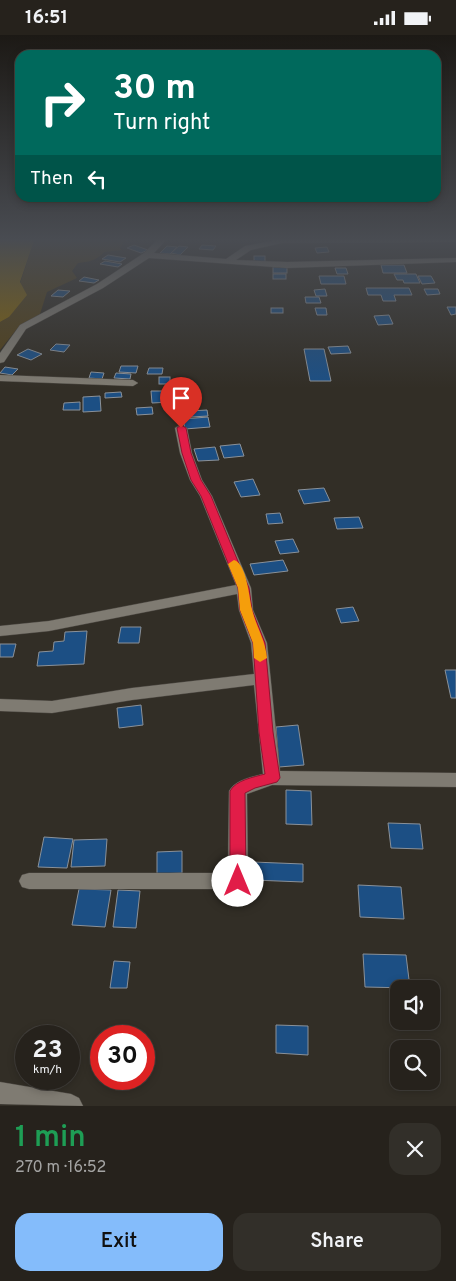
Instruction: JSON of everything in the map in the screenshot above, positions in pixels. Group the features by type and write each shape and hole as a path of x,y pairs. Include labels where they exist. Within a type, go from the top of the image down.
{"street":[{"path":"0,360 23,327 95,288"},
{"path":"0,378 133,383"},
{"path":"181,428 186,453 196,480 206,496 244,588 246,610 259,643 272,778"},
{"path":"0,631 49,626 244,588"},
{"path":"0,705 52,707 262,679"},
{"path":"29,881 238,881 238,791 251,784 272,778 456,780"},
{"path":"0,1093 71,1106"}],"shaded area":[{"path":"0,288 23,288 27,295 9,317 0,322"},
{"path":"19,288 56,288 47,292 40,314 16,330 0,350 0,322 9,317"}],"building":[{"path":"366,288 409,288 412,295 394,295 396,301 383,301 381,295 368,295"},
{"path":"325,289 327,296 316,296 314,290"},
{"path":"424,289 438,289 440,294 427,295"},
{"path":"58,290 70,291 63,297 51,296"},
{"path":"305,297 319,297 321,303 306,303"},
{"path":"447,307 456,307 456,314 451,315"},
{"path":"271,308 283,308 283,313 271,313"},
{"path":"315,308 326,308 327,315 317,315"},
{"path":"389,315 393,324 378,325 374,316"},
{"path":"56,344 70,345 64,352 50,350"},
{"path":"348,346 351,353 331,354 328,347"},
{"path":"28,349 42,354 31,360 17,355"},
{"path":"304,349 324,349 331,381 310,381"},
{"path":"121,366 138,366 136,373 119,372"},
{"path":"5,367 18,369 12,375 0,373"},
{"path":"149,368 163,368 162,374 147,374"},
{"path":"91,372 104,373 102,379 89,378"},
{"path":"116,373 131,374 130,379 114,378"},
{"path":"159,377 170,377 170,384 159,384"},
{"path":"151,391 170,391 171,402 152,403"},
{"path":"121,392 122,397 105,398 105,393"},
{"path":"100,396 101,411 83,412 83,397"},
{"path":"80,402 80,410 63,410 64,403"},
{"path":"152,407 153,414 137,415 136,408"},
{"path":"207,410 208,416 191,417 190,411"},
{"path":"208,417 210,427 185,429 183,419"},
{"path":"240,444 244,456 224,458 220,446"},
{"path":"215,447 219,460 198,461 194,449"},
{"path":"253,479 260,495 241,497 234,482"},
{"path":"324,488 330,501 304,504 298,490"},
{"path":"280,513 283,523 268,524 266,514"},
{"path":"359,517 363,528 337,529 334,518"},
{"path":"293,539 299,552 280,554 275,541"},
{"path":"283,560 288,571 254,575 250,564"},
{"path":"353,607 359,621 341,623 336,609"},
{"path":"121,627 141,627 139,643 118,643"},
{"path":"87,631 84,664 37,666 39,652 53,651 54,642 64,641 65,632"},
{"path":"0,644 16,644 13,657 0,657"},
{"path":"445,670 456,670 456,698 451,698"},
{"path":"141,705 143,725 119,728 117,708"},
{"path":"298,725 304,765 279,767 276,727"},
{"path":"286,790 311,791 312,825 286,824"},
{"path":"388,823 420,824 423,849 391,848"},
{"path":"44,837 73,839 67,868 38,867"},
{"path":"107,839 105,866 71,867 74,840"},
{"path":"182,851 182,873 157,874 157,852"},
{"path":"253,862 303,864 303,882 253,880"},
{"path":"358,885 401,887 404,919 360,917"},
{"path":"79,889 111,890 105,927 72,925"},
{"path":"118,890 140,891 136,928 113,927"},
{"path":"363,954 406,955 409,980 390,980 390,988 365,987"},
{"path":"114,961 130,962 127,988 110,988"},
{"path":"276,1025 308,1026 308,1055 276,1053"}],"slow traffic":[{"path":"234,564 244,588 246,610 259,643 260,658"}],"route":[{"path":"181,428 186,453 196,480 206,496 244,588 246,610 259,643 266,732 272,778 251,784 238,791 238,881"}]}
